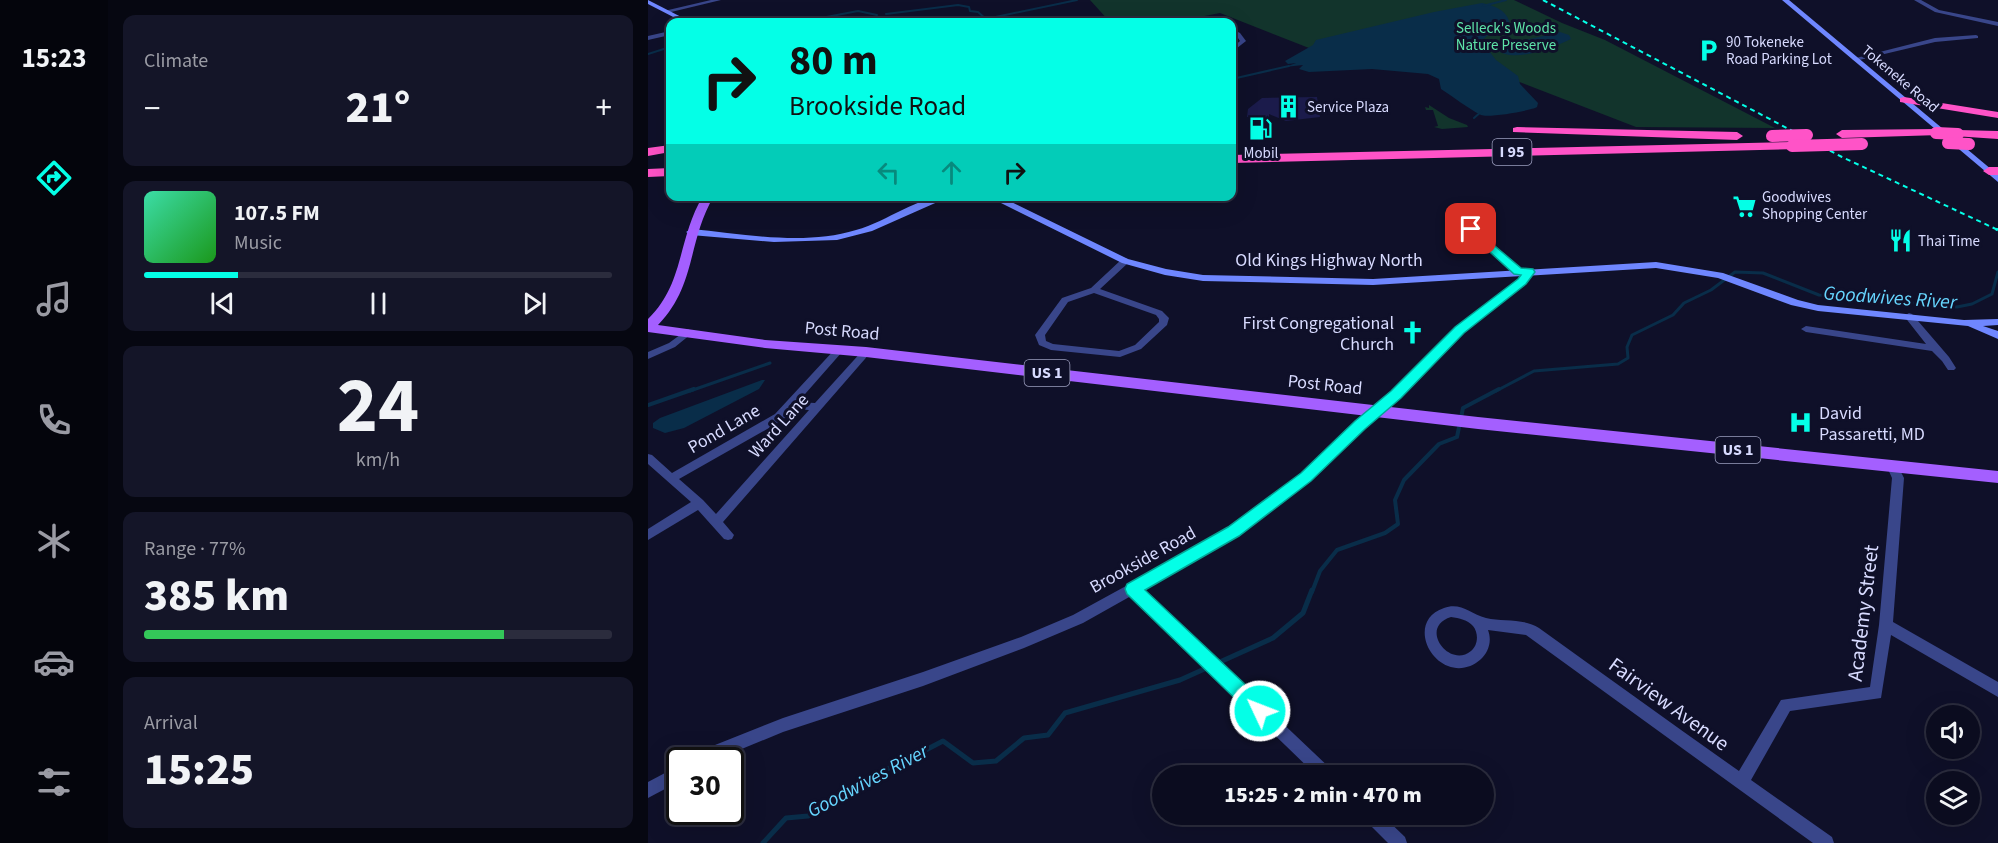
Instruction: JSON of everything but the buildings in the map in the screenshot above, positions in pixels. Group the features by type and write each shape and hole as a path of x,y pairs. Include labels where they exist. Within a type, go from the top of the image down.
{"highway":[{"path":"1905,100 1998,115"},
{"path":"1517,130 1768,136"},
{"name":"I 95","path":"1236,148 1842,134 1998,135"},
{"name":"I 95","path":"1236,159 1862,144 1998,145"},
{"path":"648,152 666,150"},
{"path":"648,162 666,162"},
{"path":"648,173 666,172"}],"main road":[{"path":"648,327 673,300 691,232 706,201"},
{"name":"Post Road","path":"648,327 765,344 866,352 1478,423 1998,477"}],"street":[{"path":"667,11 718,0"},
{"name":"Tokeneke Road","path":"1785,0 1995,174"},
{"path":"1917,0 1937,11 1998,24"},
{"path":"648,2 680,18"},
{"path":"1236,33 1243,41 1236,47"},
{"path":"648,38 666,34"},
{"path":"1856,59 1935,40 1976,37"},
{"path":"691,232 792,240 835,237 878,226 932,201"},
{"name":"Old Kings Highway North","path":"1001,201 1125,261 1165,272 1203,278 1373,282 1656,265 1720,275 1795,303 1818,308 1964,322 1991,330 1998,322"},
{"path":"1462,219 1518,272"},
{"path":"1094,290 1159,313 1164,318 1164,323 1138,347 1120,354 1051,347 1042,343 1040,335 1065,300 1094,290 1125,261"},
{"name":"Brookside Road","path":"728,747 783,725 923,679 1024,642 1078,619 1234,532 1306,477 1360,425 1378,411 1460,330 1522,282 1529,272"},
{"path":"1910,316 1951,368"},
{"path":"1806,328 1935,348"},
{"path":"648,356 672,345 688,332"},
{"name":"Pond Lane","path":"672,478 779,417 839,350"},
{"name":"Ward Lane","path":"717,521 866,352"},
{"path":"790,405 818,407"},
{"path":"648,458 699,503 728,535"},
{"name":"Academy Street","path":"1741,782 1786,705 1876,693 1886,625 1898,478 1893,466"},
{"path":"648,535 699,503"},
{"path":"1133,589 1316,765"},
{"name":"Fairview Avenue","path":"1478,622 1529,629 1827,843"},
{"path":"1886,625 1998,690"},
{"path":"648,790 666,780"},
{"path":"1380,825 1399,843"}],"green space":[{"name":"Selleck's Woods Nature Preserve","path":"1090,0 1514,0 1605,40 1775,128 1636,127 1437,50 1332,57 1220,13 1194,18 1106,18"},
{"path":"1429,105 1468,127 1442,129 1434,127 1438,126 1433,110 1426,110 1425,107 1429,108"}],"water":[{"path":"1482,3 1496,7 1503,12 1510,24 1494,30 1481,41 1496,60 1518,76 1520,84 1538,103 1537,107 1509,114 1485,116 1441,89 1439,79 1428,74 1372,69 1309,72 1299,69 1303,65 1285,67 1296,63 1288,64 1285,61 1313,45 1316,40"},
{"path":"1560,32 1569,35 1571,39 1544,50 1523,55 1505,54 1498,50 1500,46"},
{"path":"765,380 759,389 684,428 665,433 653,428 653,423 660,418"}],"waterway":[{"path":"991,18 1077,0"},
{"path":"1483,6 1506,0"},
{"path":"886,14 958,5 969,7 970,11 978,12 985,18"},
{"path":"821,18 858,11 877,15"},
{"path":"648,54 666,48"},
{"path":"1236,78 1289,66"},
{"path":"1474,118 1482,111"},
{"name":"Goodwives River","path":"1496,391 1534,371 1618,364 1628,358 1627,347 1632,335 1673,315 1684,303 1711,290 1735,272 1763,273 1819,295 1957,307 1972,304 1992,294 1998,272"},
{"path":"690,391 770,363"},
{"path":"648,405 694,389"},
{"name":"Goodwives River","path":"1312,592 1320,571 1337,550 1385,533 1398,524 1395,500 1404,480 1439,444 1457,437 1463,408 1499,389"},
{"name":"Goodwives River","path":"763,843 786,818 808,816 825,802 840,800 852,788 874,774 897,765 943,741 973,763 996,761 1024,738 1048,735 1065,713 1180,680 1273,638 1303,613 1312,590"}],"railway":[{"path":"1543,0 1842,157 1998,230 1996,229"}],"place":[{"name":"90 Tokeneke Road Parking Lot","path":"1708,51"},
{"name":"Service Plaza","path":"1289,107"},
{"name":"Mobil","path":"1261,129"},
{"name":"Goodwives Shopping Center","path":"1744,206"},
{"name":"Thai Time","path":"1900,241"},
{"name":"First Congregational Church","path":"1412,333"},
{"name":"David Passaretti, MD","path":"1801,423"}],"route":[{"path":"1260,711 1133,589 1234,532 1306,477 1396,394 1473,318 1522,282 1529,272 1518,272 1471,229"}]}
